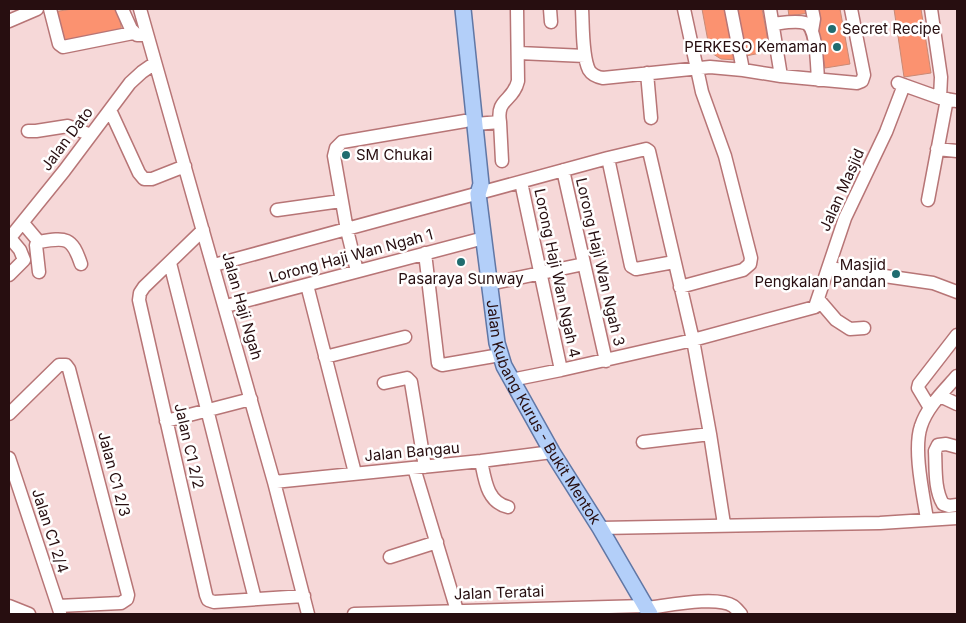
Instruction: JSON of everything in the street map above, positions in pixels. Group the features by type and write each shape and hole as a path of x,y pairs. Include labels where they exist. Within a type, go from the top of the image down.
{"main road":[{"name":"Jalan Kubang Kurus - Bukit Mentok","path":"463,9 472,184 478,194 496,343 511,380 552,452 600,528 647,609"}],"street":[{"path":"9,21 37,9"},
{"path":"50,9 58,44 63,47 133,33 137,35 147,34"},
{"path":"122,9 133,33"},
{"name":"Jalan Haji Ngah","path":"140,9 226,306 308,614"},
{"path":"502,161 498,114 500,106 516,90 518,81 517,9"},
{"path":"550,9 551,22"},
{"path":"582,9 585,56 589,70 594,76 603,78 710,66 781,76 856,83 862,81 864,75 851,9"},
{"path":"680,287 742,270 750,264 751,258 725,156 702,92 684,9"},
{"path":"731,9 743,70"},
{"path":"770,9 781,76"},
{"path":"812,9 814,19 812,31"},
{"path":"928,200 948,99 941,77 931,9"},
{"path":"773,24 804,22 808,24 812,31 816,48 818,80"},
{"path":"519,53 585,56"},
{"name":"Jalan Dato","path":"10,233 23,223 130,83 155,63"},
{"path":"648,73 651,118"},
{"name":"Jalan Masjid","path":"816,304 845,218 886,132 901,84 948,99"},
{"path":"110,110 139,173 144,179 152,179 185,166"},
{"path":"357,271 346,230 341,201 334,156 336,148 342,142 470,123 500,122"},
{"path":"28,131 36,132 68,126 91,135"},
{"path":"214,265 642,148 649,151 693,340 724,524"},
{"path":"937,148 957,151"},
{"path":"608,158 631,266 636,269 674,262"},
{"name":"Lorong Haji Wan Ngah 3","path":"563,170 606,360"},
{"name":"Lorong Haji Wan Ngah 4","path":"521,182 561,370"},
{"path":"277,210 341,201"},
{"path":"23,223 39,242"},
{"name":"Jalan C1 2/2","path":"203,230 144,287 140,293 139,300 206,595 208,600 214,602 304,596"},
{"path":"9,274 24,260 10,233"},
{"name":"Lorong Haji Wan Ngah 1","path":"226,306 484,238"},
{"path":"39,272 36,245 39,242 56,239 69,242 76,248 81,264"},
{"path":"425,253 438,363 442,365 500,355"},
{"path":"170,263 255,599"},
{"path":"489,284 584,264"},
{"path":"828,268 933,283 957,292"},
{"path":"307,285 355,473"},
{"path":"511,380 693,340 816,304 850,329 864,328"},
{"path":"930,408 918,388 918,384 957,335"},
{"path":"326,357 405,337"},
{"name":"Jalan C1 2/3","path":"9,414 59,365 66,365 69,368 128,595 127,599 121,603 59,610"},
{"path":"927,519 918,451 920,427 930,408 957,376"},
{"path":"384,383 407,378 411,382 419,468 457,613"},
{"path":"940,396 957,404"},
{"path":"166,421 251,399"},
{"path":"643,442 710,434"},
{"path":"957,447 938,444 935,450 940,500 942,504 957,506"},
{"name":"Jalan Bangau","path":"274,482 481,462 552,452"},
{"name":"Jalan C1 2/4","path":"9,458 59,610"},
{"path":"481,462 486,486 492,498 500,505 508,507"},
{"path":"600,528 724,524 880,523 957,518"},
{"path":"390,557 437,542"},
{"name":"Jalan Teratai","path":"354,614 627,610 704,601 723,602 733,606 741,614"},
{"path":"12,609 29,614"}],"building":[{"path":"72,9 118,9 122,32 59,44 53,12"},
{"path":"702,9 728,9 737,60 721,59 710,52"},
{"path":"737,9 762,9 770,51 746,56"},
{"path":"788,9 809,9 809,13 789,16"},
{"path":"814,9 840,9 850,64 825,68"},
{"path":"894,9 921,9 931,73 904,77"}],"place":[{"name":"Secret Recipe","path":"832,29"},
{"name":"PERKESO Kemaman","path":"837,47"},
{"name":"SM Chukai","path":"346,155"},
{"name":"Pasaraya Sunway","path":"461,262"},
{"name":"Masjid Pengkalan Pandan","path":"896,274"}]}
